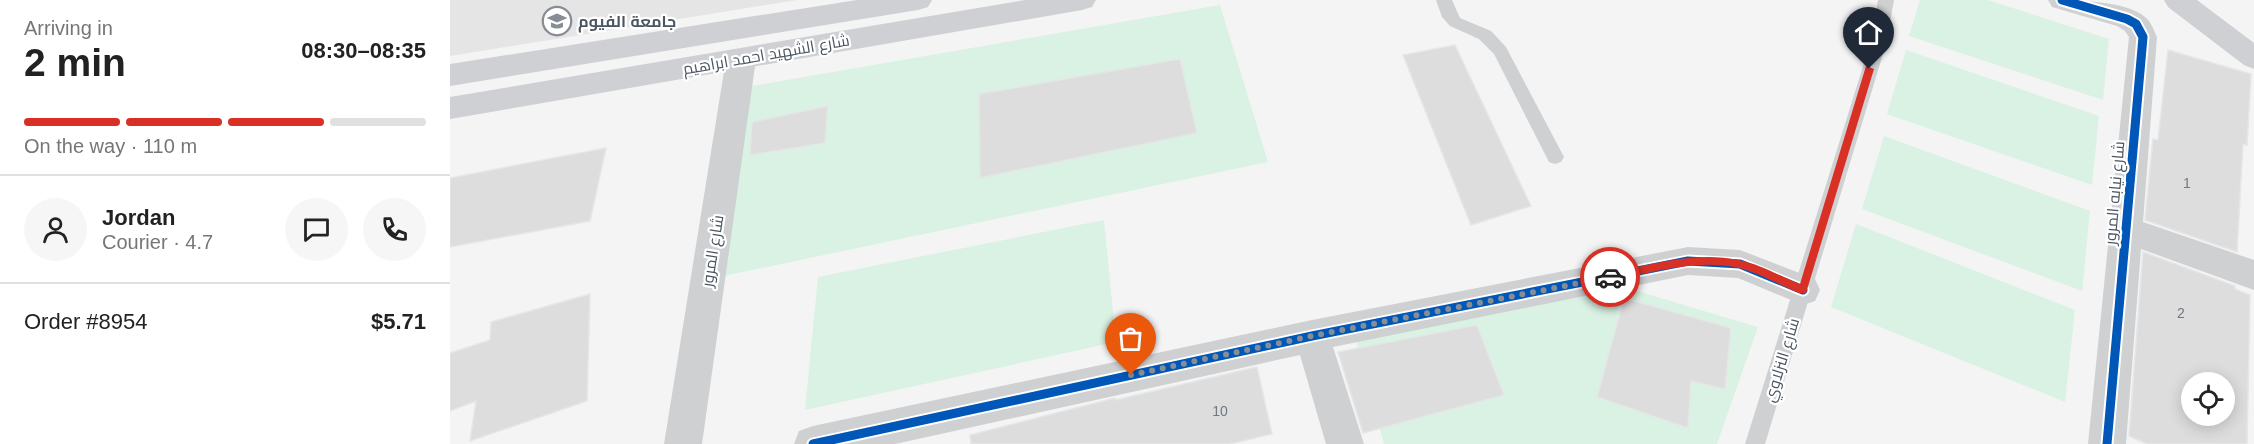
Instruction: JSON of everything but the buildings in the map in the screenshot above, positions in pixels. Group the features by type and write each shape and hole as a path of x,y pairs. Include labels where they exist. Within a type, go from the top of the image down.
{"main road":[{"name":"شارع الشهيد احمد ابراهيم","path":"450,75 918,0"},
{"name":"شارع الشهيد احمد ابراهيم","path":"450,108 1082,0"},
{"path":"2178,0 2254,58"},
{"path":"2213,0 2254,34"},
{"path":"532,94 544,60"}],"street":[{"name":"شارع نيابه المرور","path":"2062,0 2127,19 2136,24 2143,37 2107,444"},
{"name":"شارع المرور","path":"683,444 741,59"},
{"path":"2126,230 2254,275"},
{"path":"813,444 1312,336 1688,261 1740,264 1803,290"},
{"path":"1312,336 1345,444"}],"lane":[{"path":"1444,0 1450,17 1455,22 1485,35 1495,44 1555,157"},
{"name":"شارع النزلاوي","path":"1755,444 1878,44 1886,0"}],"shaded area":[{"name":"جامعة الفيوم","path":"450,0 797,0 450,56"}],"green space":[{"path":"1920,0 1988,0 2109,39 2103,100 1909,36"},
{"path":"1220,5 1268,162 719,277 746,87"},
{"path":"1906,50 2099,116 2092,185 1887,114"},
{"path":"1884,136 2090,211 2082,291 1862,209"},
{"path":"1104,220 1116,342 805,410 818,277"},
{"path":"1856,224 2075,310 2065,402 1831,307"},
{"path":"1610,283 1758,327 1717,444 1384,444 1354,332"}],"cycle path":[{"path":"2062,0 2127,19 2136,24 2143,37 2107,444"},
{"path":"813,444 1312,336 1688,261 1740,264 1803,290"}],"way so far":[{"path":"1131,375 1312,336 1610,277"}],"place":[{"name":"جامعة الفيوم","path":"557,21"}],"route":[{"path":"1610,277 1688,261 1713,261 1740,264 1803,290 1869,69"}]}
